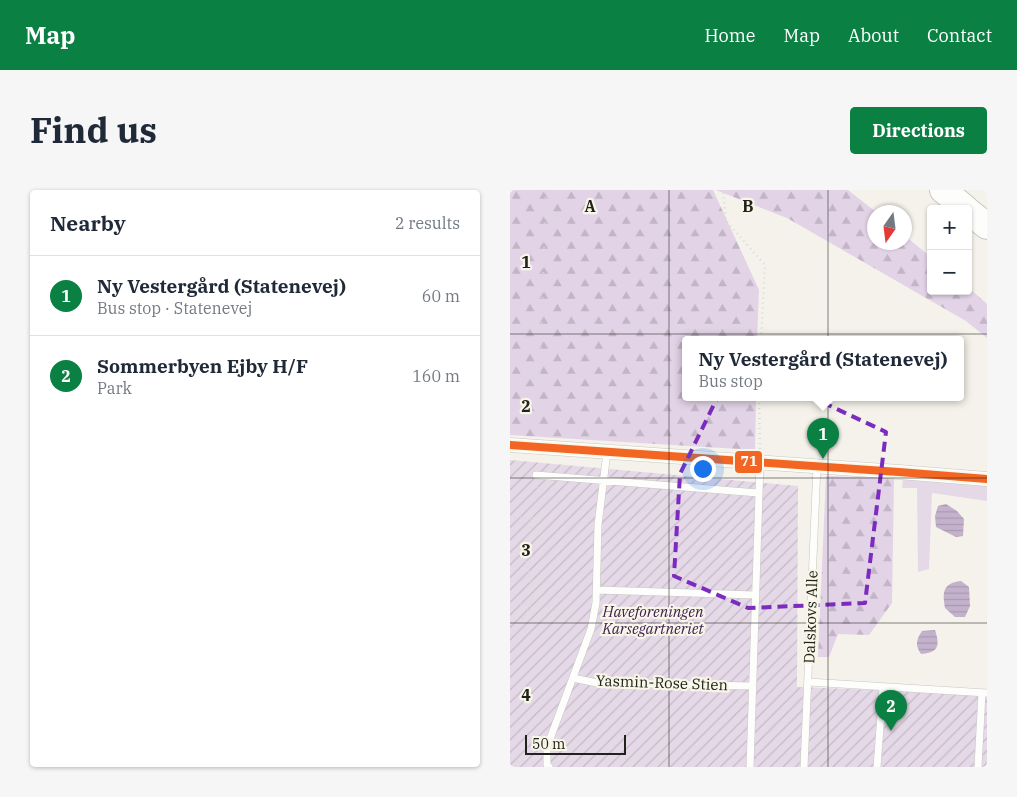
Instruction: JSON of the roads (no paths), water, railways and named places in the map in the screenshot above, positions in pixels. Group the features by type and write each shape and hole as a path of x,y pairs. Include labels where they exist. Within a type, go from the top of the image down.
{"highway":[{"path":"943,190 961,205"},
{"path":"972,214 987,226"}],"street":[{"path":"510,445 987,479"}],"lane":[{"name":"Yasmin-Rose Stien","path":"548,767 547,747 591,629 597,590 598,526 607,452"},
{"path":"750,767 760,463"},
{"name":"Dalskovs Alle","path":"804,767 817,466"},
{"path":"536,475 758,493"},
{"path":"597,590 755,594"},
{"name":"Yasmin-Rose Stien","path":"573,678 597,683 752,686"},
{"path":"808,682 984,693 978,767"},
{"path":"877,767 883,688"}],"place":[{"name":"Ny Vestergård (Statenevej)","path":"823,459"},
{"name":"Sommerbyen Ejby H/F","path":"891,731"}],"park label":[{"name":"Haveforeningen Karsegartneriet","path":"653,620"}]}
